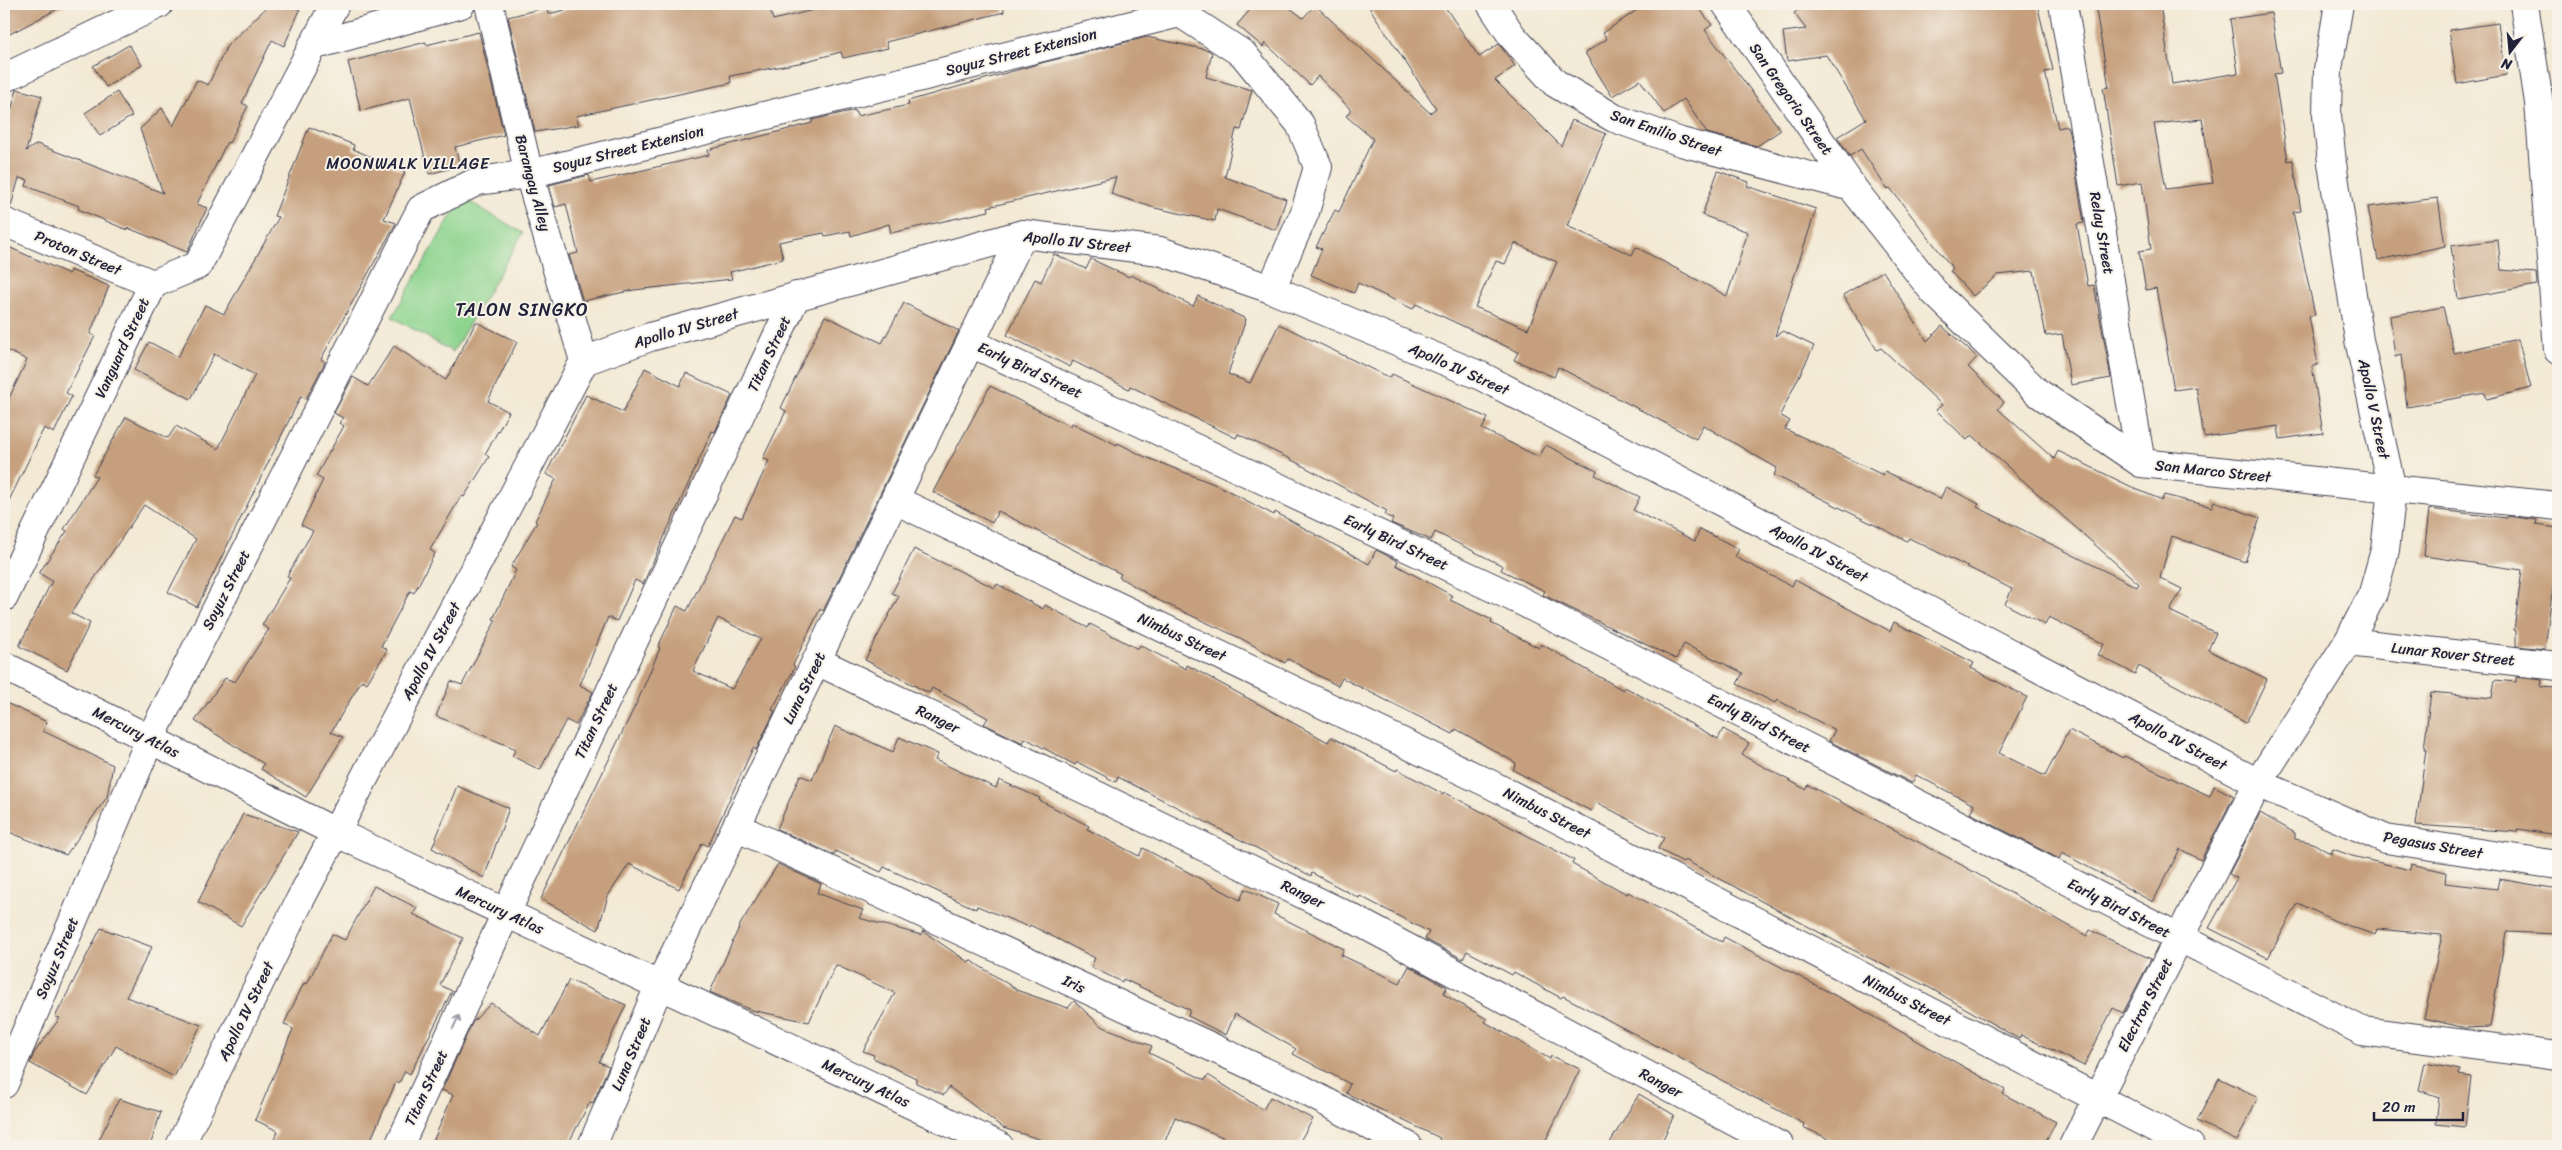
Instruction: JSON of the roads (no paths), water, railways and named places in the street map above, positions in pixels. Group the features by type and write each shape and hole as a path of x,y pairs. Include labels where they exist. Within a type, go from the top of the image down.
{"street":[{"path":"4,78 160,4"},
{"name":"Vanguard Street","path":"4,597 153,284 198,265 335,4"},
{"path":"312,46 461,4"},
{"name":"Barangay Alley","path":"489,4 529,174 584,360"},
{"name":"San Emilio Street","path":"1492,4 1512,36 1555,83 1614,118 1681,142 1855,190"},
{"name":"San Gregorio Street","path":"1726,4 1855,190"},
{"name":"Relay Street","path":"2063,4 2141,463"},
{"name":"Apollo V Street","path":"2258,783 2348,642 2373,593 2385,550 2392,490 2359,340 2332,163 2327,115 2328,69 2339,4"},
{"path":"2524,4 2538,103 2558,350"},
{"name":"Soyuz Street Extension","path":"529,174 1181,8 1243,54 1300,124 1318,167 1305,212 1271,289"},
{"name":"Soyuz Street","path":"4,1084 150,739 421,209 478,181 529,174"},
{"name":"San Marco Street","path":"1855,190 1934,292 2036,392 2141,463 2558,506"},
{"name":"Proton Street","path":"4,222 153,284"},
{"name":"Apollo IV Street","path":"180,1146 335,832 584,360 650,337 1023,234 1160,251 1271,289 1481,376 2258,783"},
{"name":"Luna Street","path":"592,1146 660,986 1023,234"},
{"name":"Titan Street","path":"399,1146 506,913 796,296"},
{"name":"Early Bird Street","path":"971,343 1521,601 2362,1032 2558,1056"},
{"name":"Nimbus Street","path":"895,500 1490,784 2190,1146"},
{"name":"Lunar Rover Street","path":"2348,642 2558,666"},
{"name":"Ranger","path":"816,661 1346,915 1780,1146"},
{"name":"Mercury Atlas","path":"4,666 335,832 999,1146"},
{"name":"Pegasus Street","path":"2258,783 2386,839 2558,864"},
{"name":"Electron Street","path":"2073,1146 2258,783"},
{"name":"Iris","path":"736,827 1302,1090 1408,1146"}],"district":[{"name":"MOONWALK VILLAGE","path":"408,163"},
{"name":"TALON SINGKO","path":"522,310"}]}
